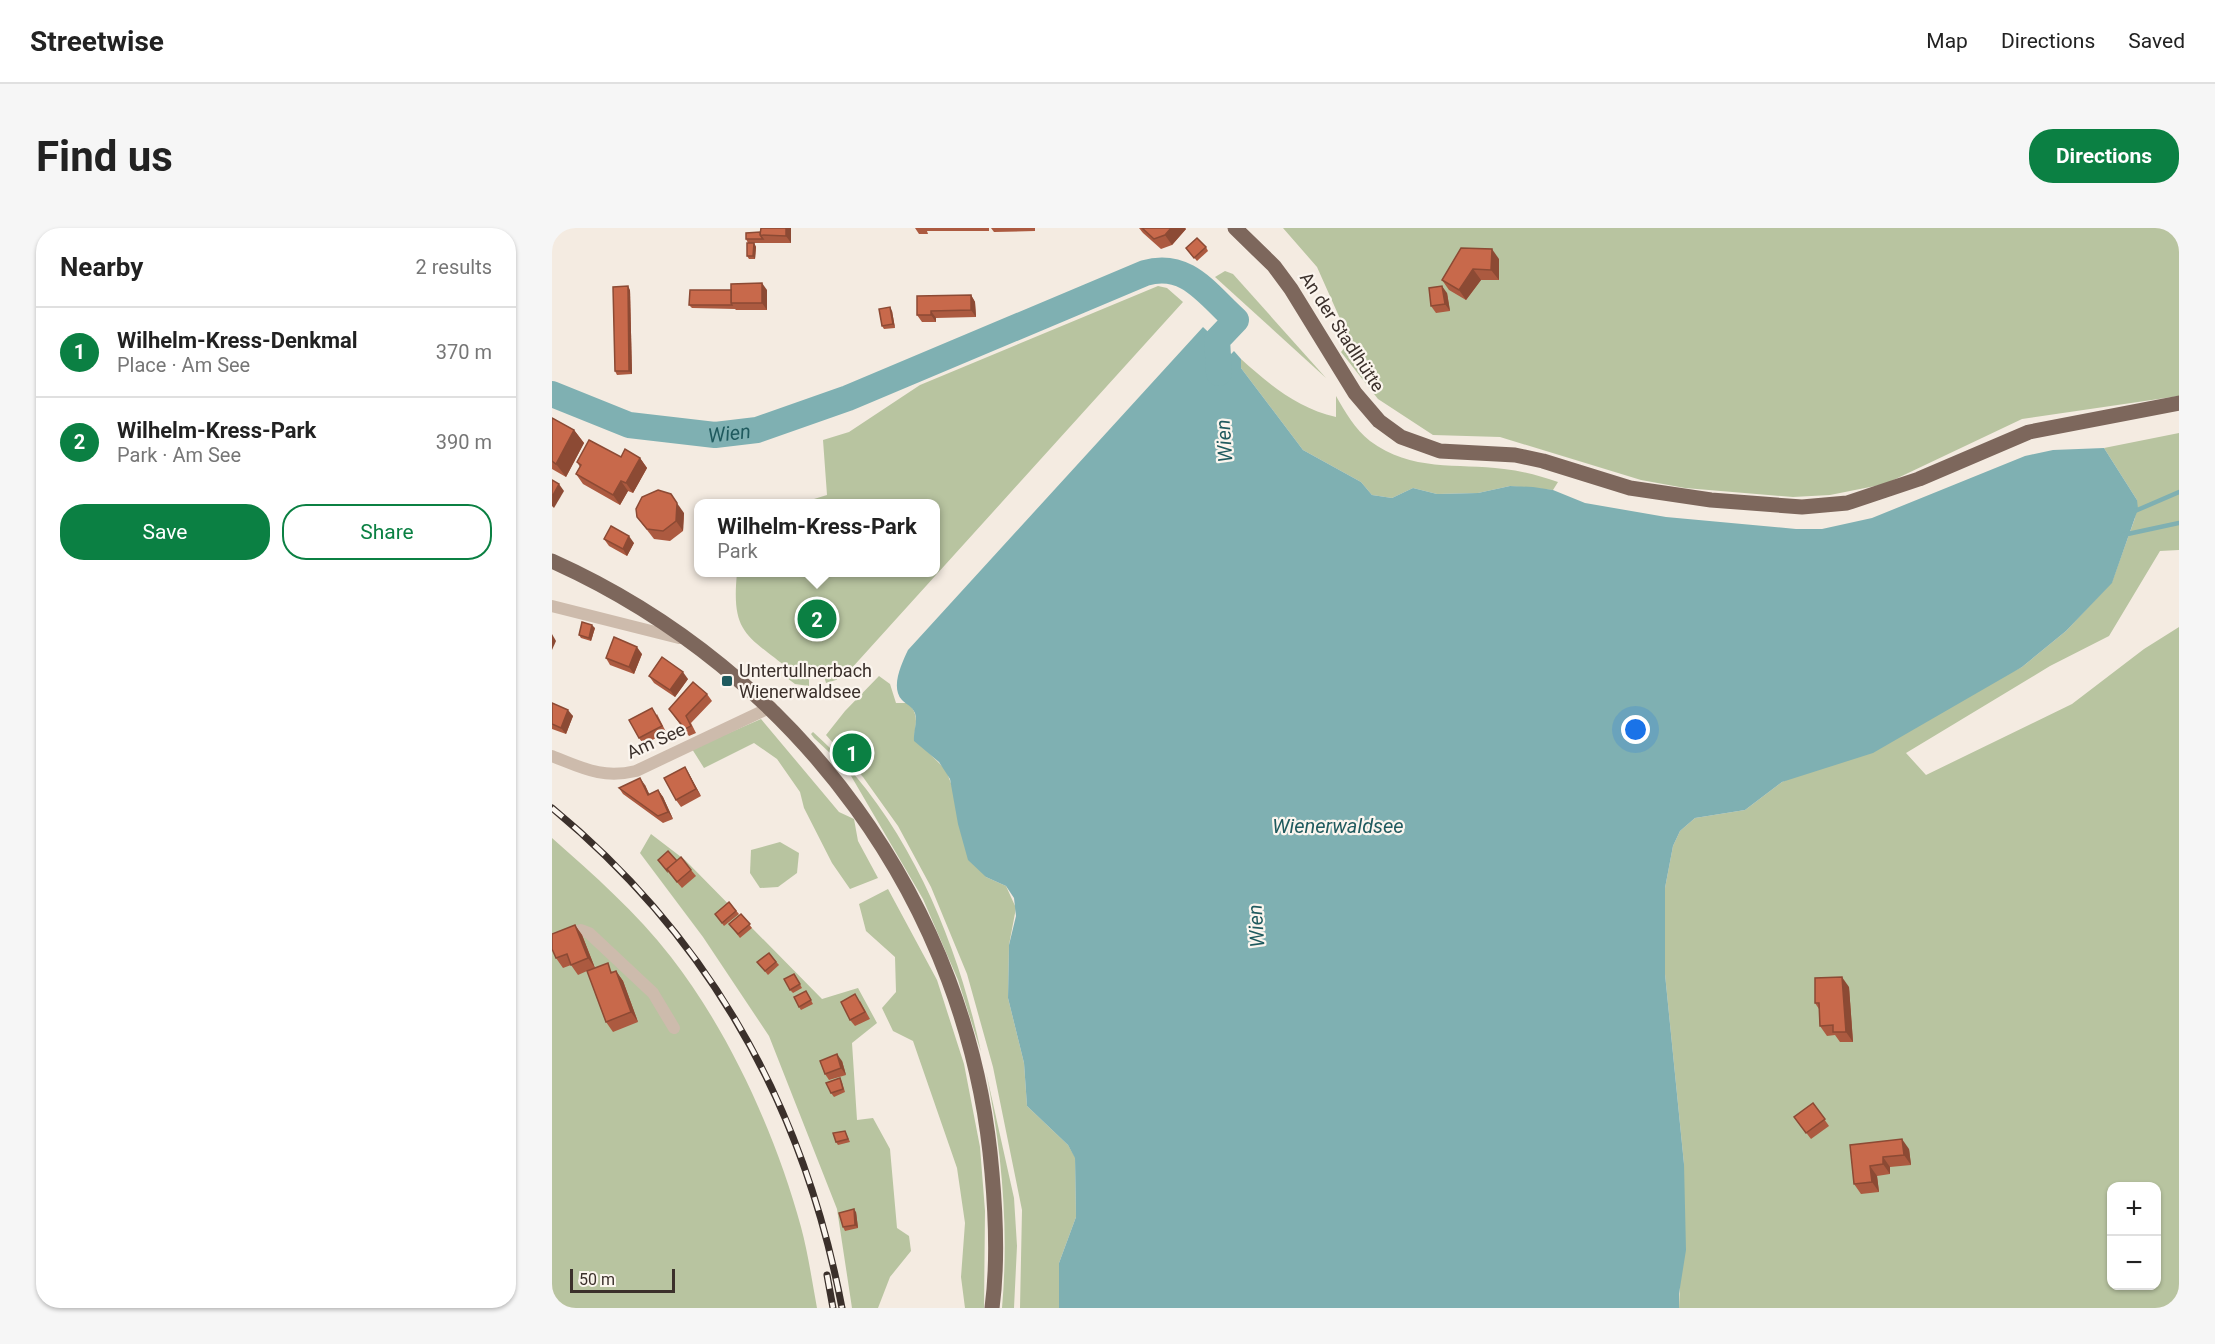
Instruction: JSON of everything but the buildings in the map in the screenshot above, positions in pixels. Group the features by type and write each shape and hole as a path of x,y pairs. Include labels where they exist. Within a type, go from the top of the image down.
{"main road":[{"name":"An der Stadlhütte","path":"1235,228 1274,266 1291,289 1355,393 1379,421 1401,437 1420,446 1440,451 1496,453 1543,461 1602,480 1655,492 1722,501 1825,507 1865,499 2029,432 2179,403"},
{"path":"552,561 616,592 693,642 771,708 823,764 854,804 891,860 923,919 955,994 978,1073 990,1146 995,1215 992,1308"}],"street":[{"path":"552,606 693,642"},
{"name":"Am See","path":"552,756 590,771 614,776 636,771 771,708"},
{"path":"552,942 581,930 590,933 653,993 674,1028"}],"green space":[{"path":"1283,228 2179,228 2179,396 2022,419 1885,484 1830,495 1793,497 1685,488 1641,480 1500,437 1433,435 1378,399 1341,352 1350,341 1317,267"},
{"path":"1225,271 1233,274 1326,378 1215,277"},
{"path":"1158,286 1167,288 1183,302 940,571 940,499 814,499 827,495 823,440 849,432 920,385"},
{"path":"1241,359 1296,402 1336,417 1336,396 1351,420 1370,441 1402,458 1435,464 1511,470 1558,482 1553,490 1510,486 1478,493 1437,494 1413,488 1392,498 1372,495 1361,482 1303,450 1241,368"},
{"path":"2179,433 2179,550 2160,551 2109,636 2050,666 1906,753 1926,775 2072,704 2144,649 2179,627 2179,1308 1679,1308 1684,1164 1665,974 1665,888 1673,846 1680,831 1695,818 1745,810 1782,782 2022,667 2066,631 2112,582 2135,518 2137,500 2104,448"},
{"path":"737,577 934,577 850,670 836,680 826,683 823,672 809,674 809,686 795,684 787,678 790,670 763,649 745,631 737,609"},
{"path":"879,676 890,684 896,703 908,703 914,711 916,719 914,738 946,770 986,877 1006,886 1016,908 1009,945 1008,998 1024,1063 1027,1106 1068,1145 1075,1157 1076,1217 1059,1263 1059,1308 1020,1308 1022,1210 993,1067 967,974 931,887 898,826 863,777 826,735 845,711"},
{"path":"761,719 839,812 854,819 858,841 878,878 850,889 832,863 804,808 800,792 777,759 754,743 704,768 692,749"},
{"path":"813,732 845,764 874,800 900,838 922,878 957,964 981,1052 958,980 923,899 847,769 814,738 811,734"},
{"path":"651,834 685,860 822,999 858,988 877,1023 852,1043 857,1120 873,1118 890,1149 897,1228 909,1236 911,1251 890,1277 878,1308 852,1308 837,1209 769,1036 703,937 640,853"},
{"path":"552,838 644,925 671,957 713,1018 749,1086 791,1192 808,1257 817,1308 552,1308"},
{"path":"780,842 799,853 797,873 778,887 760,888 750,873 751,850"},
{"path":"888,889 937,980 964,1064 980,1147 985,1211 984,1308 965,1308 961,1277 965,1223 957,1168 913,1041 893,1031 882,1008 896,992 895,957 866,931 859,904"},
{"path":"986,1072 1014,1198 1017,1246 1014,1308 1002,1308 1005,1248 1003,1190"}],"water":[{"name":"Wienerwaldsee","path":"1203,327 1231,354 1234,351 1241,359 1241,368 1303,450 1361,482 1372,495 1392,498 1413,488 1437,494 1478,493 1510,486 1533,487 1553,490 1585,503 1666,517 1796,529 1822,529 1872,518 2025,456 2053,450 2104,448 2137,500 2138,509 2112,583 2066,631 2022,667 1873,753 1782,782 1745,810 1695,818 1680,831 1673,846 1665,888 1665,974 1684,1164 1686,1250 1679,1308 1059,1308 1059,1263 1076,1217 1075,1158 1068,1145 1027,1106 1024,1063 1008,998 1009,945 1016,916 1014,898 1006,886 986,877 968,860 958,824 950,779 939,762 914,741 915,713 899,695 897,682 908,650"}],"waterway":[{"name":"Wien","path":"552,394 629,425 715,435 757,430 848,398 1145,273 1160,271 1173,272 1195,282 1236,320 1217,340 1219,373"},
{"path":"2135,511 2179,492"},
{"path":"2123,535 2179,523"}],"railway":[{"path":"552,808 609,859 659,913 704,971 742,1032 775,1096 803,1164 825,1234 842,1308"},
{"path":"827,1275 833,1308"}],"place":[{"name":"Wilhelm-Kress-Park","path":"817,619"},
{"name":"Untertullnerbach Wienerwaldsee","path":"727,681"},
{"name":"Wilhelm-Kress-Denkmal","path":"852,753"}]}
